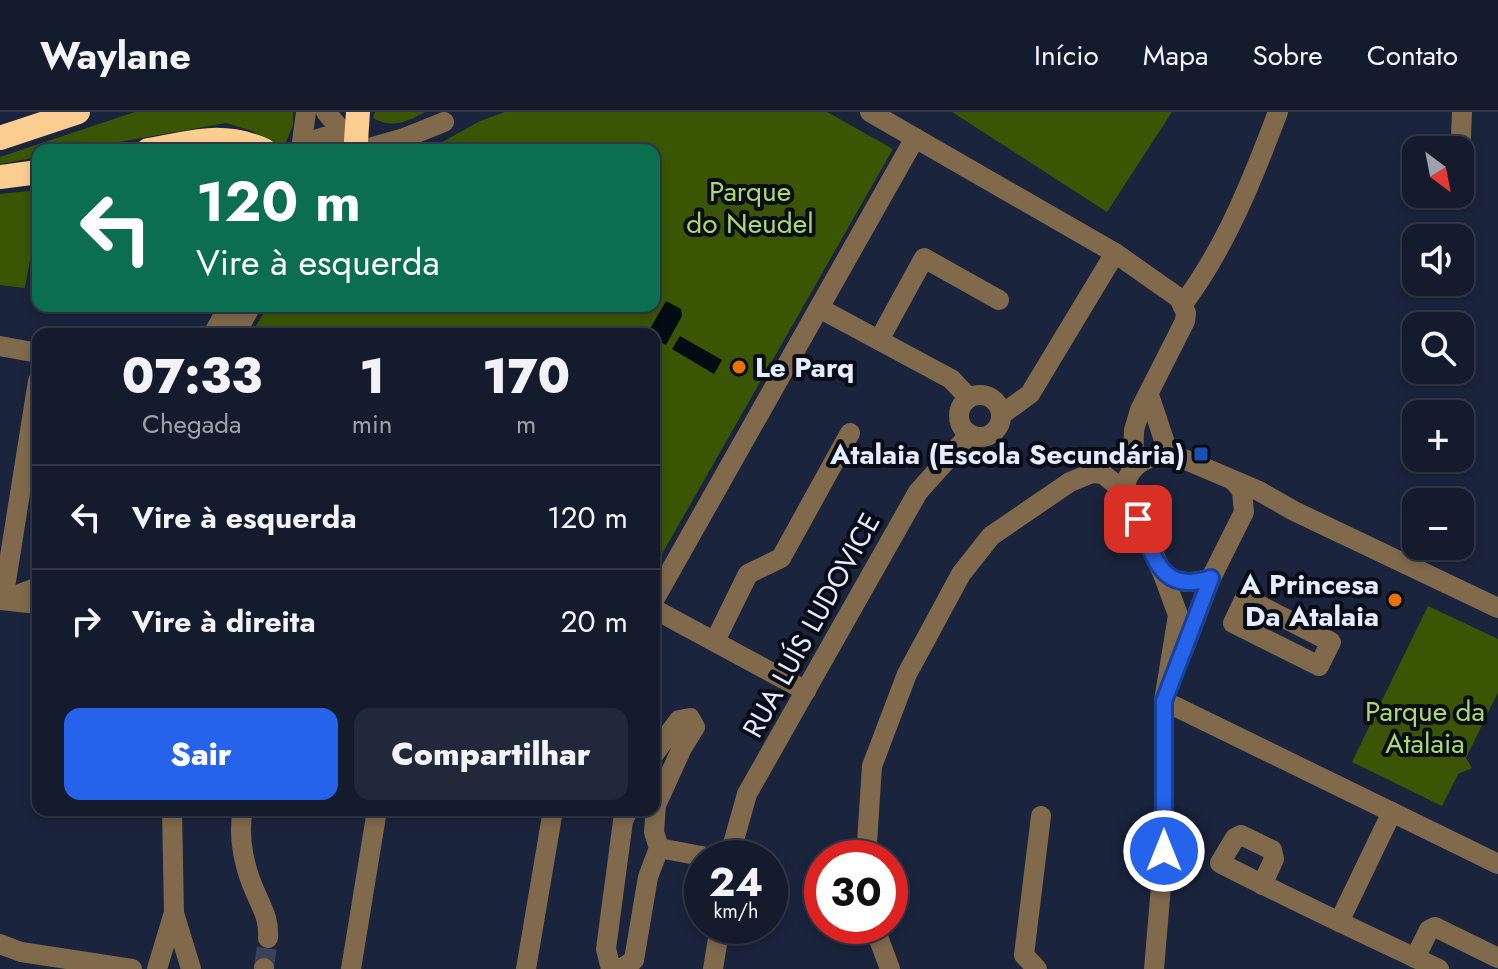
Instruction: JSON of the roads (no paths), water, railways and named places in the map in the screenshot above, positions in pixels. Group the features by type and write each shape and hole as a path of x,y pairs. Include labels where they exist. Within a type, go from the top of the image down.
{"highway":[{"path":"0,138 78,112"},
{"path":"358,112 358,144"},
{"path":"182,144 217,138 246,144"},
{"path":"0,177 32,173"}],"street":[{"path":"303,144 306,112"},
{"path":"326,112 358,144"},
{"path":"870,112 1115,253 1172,292 1183,304 1186,313 1183,328 1140,410 1134,430 1133,469"},
{"path":"1183,304 1201,280 1251,183 1278,112"},
{"path":"1461,136 1462,112"},
{"path":"311,144 322,136 358,144 404,138 452,117"},
{"path":"418,144 452,117"},
{"path":"660,589 915,138"},
{"path":"1001,415 990,397 975,395 963,403 959,417 964,430 970,434 988,435 997,427 1001,415 1030,394 1115,253"},
{"path":"879,340 924,258 999,300"},
{"path":"819,308 951,379 969,398"},
{"path":"0,346 32,352"},
{"path":"1149,395 1169,455"},
{"path":"1,600 32,417"},
{"path":"715,641 748,574 781,558 850,433"},
{"name":"RUA LUÍS LUDOVICE","path":"734,840 747,794 918,492 970,434"},
{"path":"1154,969 1164,851 1164,701 1178,615 1163,574 1125,492 1125,483 1138,463 1154,456 1169,455 1259,491 1294,511 1498,608"},
{"path":"867,840 872,766 907,674 961,574 991,536 1081,476 1103,474 1125,492"},
{"path":"1164,701 1208,586 1244,512 1242,491 1235,482"},
{"path":"1244,512 1260,508 1294,511"},
{"path":"1163,574 1173,580 1208,586 1237,612"},
{"path":"1,600 32,589"},
{"path":"1,600 32,603"},
{"path":"660,612 806,691"},
{"path":"1164,701 1498,864"},
{"path":"660,746 679,720 690,718 695,727 660,797"},
{"path":"1339,922 1392,812"},
{"path":"172,816 174,913 191,969"},
{"path":"242,816 240,838 257,897 267,916 268,938"},
{"path":"351,969 376,816"},
{"path":"526,969 552,816"},
{"path":"625,816 606,949 610,965 623,968 634,960 648,877 659,848 654,832 655,816"},
{"path":"1037,969 1024,955 1041,816"},
{"path":"1262,885 1274,859 1272,850 1241,835 1235,838 1220,863 1262,885 1439,969"},
{"path":"659,848 684,853"},
{"path":"158,968 174,913"},
{"path":"1415,958 1429,930 1435,927 1498,958"},
{"path":"0,944 21,952 132,969"},
{"path":"713,969 717,944"},
{"path":"881,944 890,969"},
{"path":"0,954 21,952"},
{"path":"158,968 173,956 185,960 191,969"}],"tunnel":[{"path":"264,968 268,938"}],"place":[{"name":"Le Parq","path":"739,367"},
{"name":"Atalaia (Escola Secundária)","path":"1201,454"},
{"name":"A Princesa Da Atalaia","path":"1395,600"}],"park label":[{"name":"Parque do Neudel","path":"750,207"},
{"name":"Parque da Atalaia","path":"1425,727"}]}
